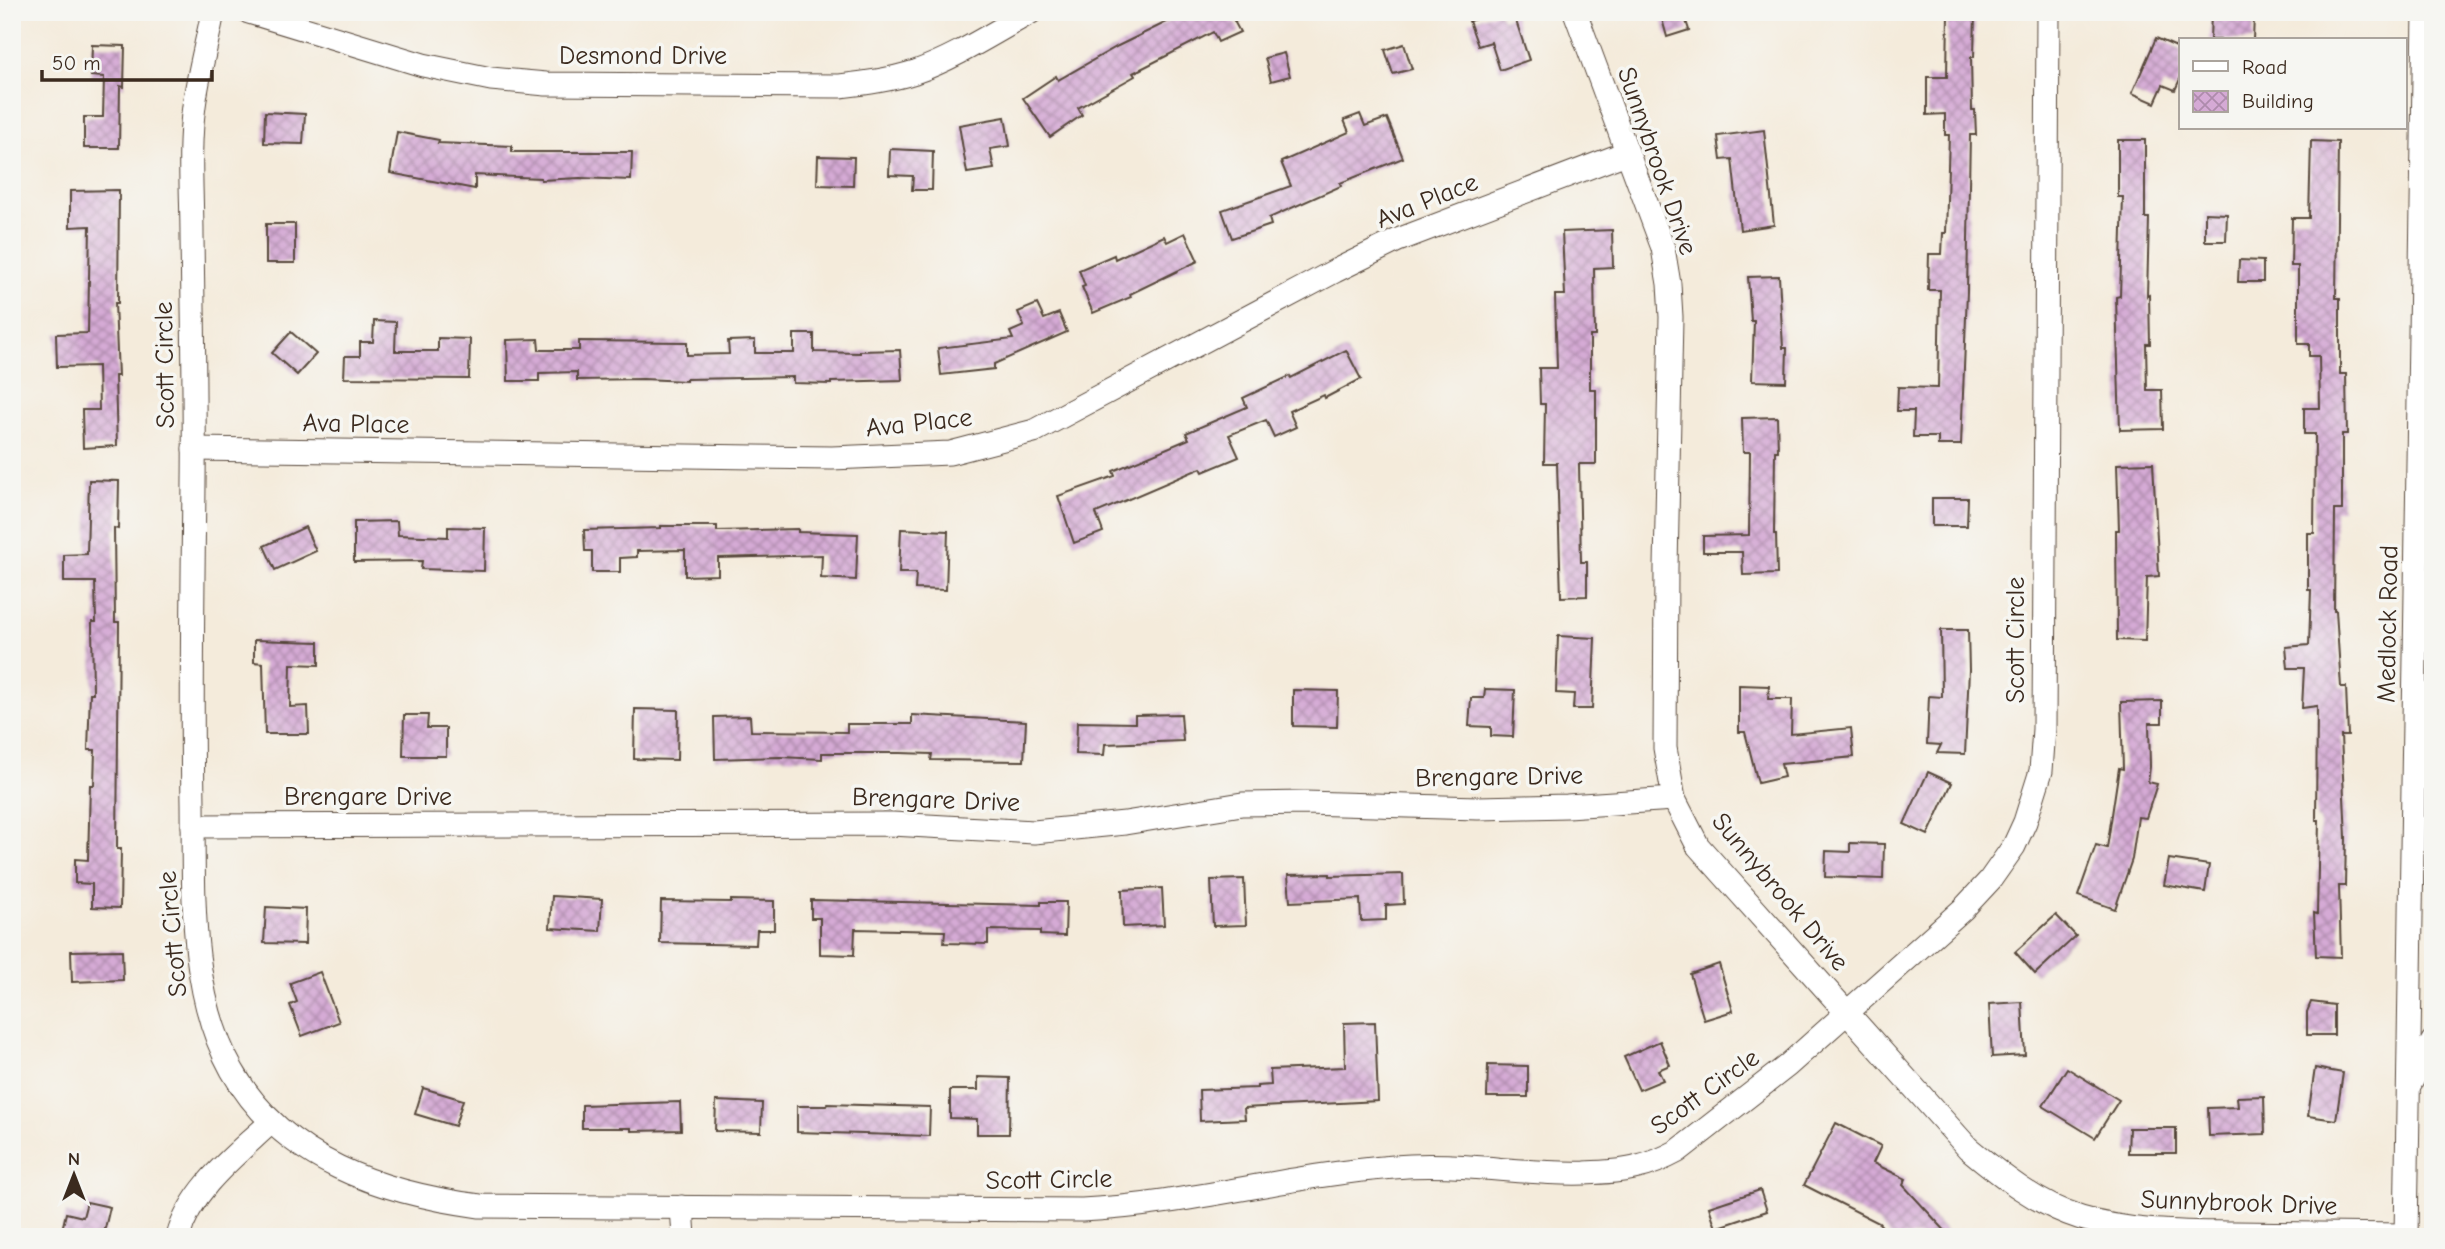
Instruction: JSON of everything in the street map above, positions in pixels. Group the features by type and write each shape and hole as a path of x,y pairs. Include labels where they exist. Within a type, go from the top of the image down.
{"street":[{"name":"Scott Circle","path":"213,12 192,125 194,449 191,720 197,958 216,1039 249,1097 271,1122 328,1163 383,1187 417,1196 480,1206 1082,1210 1162,1204 1296,1180 1391,1167 1432,1164 1546,1174 1623,1170 1658,1161 1678,1152 1787,1066 1963,909 1990,880 2014,846 2025,822 2040,771 2044,716 2048,12"},
{"name":"Desmond Drive","path":"249,12 423,65 491,79 546,83 840,86 915,72 1031,12"},
{"name":"Sunnybrook Drive","path":"1575,12 1663,248 1669,284 1671,317 1665,748 1674,799 1698,846 1968,1148 2007,1180 2080,1227 2121,1227 2170,1233 2406,1236"},
{"name":"Medlock Road","path":"2406,1236 2425,12"},
{"name":"Ava Place","path":"194,449 832,458 950,453 1034,430 1398,240 1626,153"},
{"name":"Brengare Drive","path":"193,826 892,824 1034,832 1125,823 1242,804 1478,808 1674,799"},
{"path":"2408,1088 2433,1041"},
{"path":"178,1237 194,1201 209,1181 271,1122"},
{"path":"682,1207 684,1237"}],"building":[{"path":"1187,12 1251,12 1234,21 1240,32 1218,42 1213,32 1133,73 1135,76 1078,108 1082,115 1050,137 1023,98 1056,76 1058,80"},
{"path":"1500,12 1502,19 1514,15 1529,60 1500,70 1491,42 1478,46 1469,21"},
{"path":"1660,12 1683,12 1689,30 1667,37"},
{"path":"1948,12 1975,12 1974,57 1971,57 1972,110 1975,110 1976,135 1970,135 1961,445 1938,445 1938,437 1913,437 1914,411 1897,411 1898,387 1938,388 1940,290 1928,290 1929,254 1942,254 1943,233 1946,233 1949,135 1945,135 1945,114 1927,115 1927,77 1947,77"},
{"path":"2211,14 2254,16 2253,38 2210,38"},
{"path":"2156,38 2179,48 2179,81 2175,90 2163,85 2155,103 2132,93"},
{"path":"1404,44 1412,69 1393,74 1385,50"},
{"path":"92,45 125,46 124,87 120,86 119,148 84,148 84,117 103,117 104,77 91,76"},
{"path":"1284,53 1290,76 1271,81 1265,58"},
{"path":"265,112 305,114 303,144 264,143"},
{"path":"1360,114 1365,126 1387,118 1403,158 1340,183 1341,186 1269,218 1271,225 1232,238 1222,210 1291,186 1281,162 1349,132 1344,120"},
{"path":"1005,117 1010,146 990,149 994,169 967,173 959,125"},
{"path":"1764,130 1774,225 1740,230 1732,159 1721,160 1718,136"},
{"path":"397,132 439,140 438,143 512,146 512,152 632,152 631,180 541,180 475,175 475,189 390,173"},
{"path":"2118,140 2145,140 2145,218 2149,218 2147,296 2149,295 2150,344 2146,344 2147,390 2162,390 2163,429 2120,430 2116,297 2120,296 2123,197 2118,197"},
{"path":"2311,141 2338,142 2336,298 2340,298 2340,374 2346,374 2347,434 2342,434 2342,510 2335,510 2334,611 2341,687 2346,687 2348,736 2341,736 2346,837 2345,886 2339,886 2341,957 2316,956 2314,913 2317,914 2319,820 2316,820 2317,706 2302,708 2304,668 2288,668 2286,647 2309,645 2311,590 2308,590 2308,533 2314,533 2315,434 2304,434 2304,408 2320,408 2319,356 2309,356 2309,344 2298,344 2298,266 2291,266 2292,218 2309,218"},
{"path":"890,149 933,151 932,190 912,190 913,176 889,175"},
{"path":"818,156 854,157 853,186 817,185"},
{"path":"119,190 118,303 115,303 117,446 83,448 82,410 99,410 98,366 57,367 56,334 88,333 90,226 70,227 70,191"},
{"path":"2205,213 2227,214 2226,241 2205,241"},
{"path":"266,224 295,224 295,263 266,263"},
{"path":"1612,230 1613,267 1594,268 1595,336 1590,336 1590,389 1596,389 1596,464 1579,464 1581,562 1587,562 1587,596 1561,597 1557,463 1544,463 1545,404 1540,404 1539,368 1557,368 1555,295 1565,295 1562,232"},
{"path":"1185,233 1198,261 1130,294 1131,297 1093,313 1082,287 1085,286 1079,270 1114,255 1115,259 1164,236 1167,242"},
{"path":"2239,260 2263,261 2263,282 2238,282"},
{"path":"1779,276 1783,348 1787,348 1786,382 1752,381 1754,321 1751,321 1748,277"},
{"path":"1037,304 1044,319 1059,313 1067,332 994,364 994,369 941,375 938,348 1013,339 1010,332 1024,326 1018,312"},
{"path":"374,321 396,322 395,351 438,351 438,338 470,339 469,379 344,378 345,356 360,356 360,342 373,342"},
{"path":"291,332 316,354 297,375 272,353"},
{"path":"794,334 814,334 814,352 900,350 902,380 831,384 793,383 793,377 686,381 577,380 577,372 539,373 539,381 508,381 507,340 538,339 539,350 579,350 579,341 687,342 687,355 729,354 728,341 755,340 755,353 794,353"},
{"path":"1346,350 1361,379 1325,398 1324,395 1289,411 1296,427 1274,437 1266,420 1229,435 1239,457 1203,472 1201,468 1096,513 1103,532 1074,543 1058,496 1115,476 1113,471 1189,439 1186,433 1247,407 1243,398 1290,376 1291,378"},
{"path":"1777,417 1774,534 1777,574 1743,575 1742,552 1703,552 1703,536 1749,535 1750,452 1743,452 1742,418"},
{"path":"2153,463 2159,576 2147,577 2145,641 2117,640 2117,464"},
{"path":"89,480 119,481 118,529 114,528 115,622 119,622 117,849 121,849 120,908 92,907 92,884 75,883 75,859 88,860 90,785 94,785 95,750 88,750 90,693 93,693 92,622 96,622 95,582 64,582 64,555 87,554"},
{"path":"1932,498 1968,498 1967,526 1932,526"},
{"path":"397,521 398,535 448,537 448,527 485,528 484,571 421,569 422,561 354,562 354,522"},
{"path":"717,526 717,531 798,529 798,532 858,534 856,580 821,578 822,555 718,558 718,575 685,576 685,550 637,551 637,557 620,558 620,572 592,572 592,551 585,551 584,530"},
{"path":"305,527 316,551 275,570 264,546"},
{"path":"901,529 948,531 946,590 915,589 916,573 899,573"},
{"path":"1941,630 1968,630 1965,754 1937,753 1941,745 1927,744 1929,696 1942,697"},
{"path":"1558,636 1595,638 1592,709 1573,709 1574,694 1556,693"},
{"path":"254,640 319,642 319,665 291,664 290,707 308,706 309,734 265,734 263,663 254,662"},
{"path":"1739,685 1769,686 1768,699 1792,699 1791,734 1851,728 1854,757 1781,764 1784,777 1758,783 1745,732 1739,732"},
{"path":"1485,689 1515,690 1513,737 1491,736 1491,727 1469,726 1471,698 1484,698"},
{"path":"1293,690 1338,691 1337,727 1293,726"},
{"path":"2162,701 2162,723 2149,723 2148,782 2157,784 2146,818 2138,817 2132,859 2115,909 2078,896 2096,845 2107,848 2119,768 2123,769 2121,702"},
{"path":"635,709 678,710 677,760 634,759"},
{"path":"1181,714 1183,741 1105,744 1104,755 1076,754 1077,722 1135,723 1135,715"},
{"path":"404,715 428,715 427,728 446,728 446,756 403,756"},
{"path":"912,715 1026,721 1024,761 931,760 932,754 900,753 822,753 822,759 715,759 714,717 750,716 751,731 847,732 847,724 912,724"},
{"path":"1928,772 1952,783 1928,835 1904,824"},
{"path":"1850,843 1884,844 1883,879 1825,877 1826,851 1850,852"},
{"path":"2169,859 2209,865 2205,892 2164,885"},
{"path":"1403,874 1404,904 1386,905 1386,920 1361,921 1360,899 1290,902 1288,875"},
{"path":"1244,879 1246,925 1213,926 1211,880"},
{"path":"1162,888 1164,925 1123,927 1122,890"},
{"path":"552,896 602,899 600,931 550,928"},
{"path":"811,900 1041,905 1041,902 1066,902 1065,936 1040,935 1040,931 988,930 988,944 944,943 945,931 855,929 854,955 820,954 820,918 811,918"},
{"path":"661,901 774,901 774,930 757,930 756,945 660,943"},
{"path":"266,907 306,909 305,944 264,943"},
{"path":"2056,915 2076,936 2035,974 2015,952"},
{"path":"122,950 123,980 72,982 71,951"},
{"path":"1719,964 1733,1011 1704,1020 1690,974"},
{"path":"320,972 339,1022 302,1036 290,1005 297,1002 290,983"},
{"path":"2022,1002 2025,1055 1992,1057 1989,1004"},
{"path":"2311,1002 2334,1005 2334,1035 2307,1035 2307,1012"},
{"path":"1375,1022 1378,1101 1244,1108 1245,1119 1200,1121 1199,1090 1271,1085 1270,1070 1345,1067 1344,1023"},
{"path":"1660,1041 1670,1065 1658,1070 1663,1080 1639,1090 1624,1057"},
{"path":"1488,1065 1528,1066 1528,1097 1487,1097"},
{"path":"2067,1068 2119,1100 2095,1138 2043,1106"},
{"path":"2315,1068 2343,1073 2336,1120 2308,1116"},
{"path":"978,1077 1010,1078 1009,1134 977,1134 977,1119 950,1118 950,1090 978,1090"},
{"path":"423,1088 463,1100 455,1126 415,1114"},
{"path":"2264,1096 2265,1134 2209,1136 2208,1108 2238,1107 2237,1097"},
{"path":"716,1101 762,1103 761,1132 715,1131"},
{"path":"680,1102 681,1130 582,1128 582,1105"},
{"path":"827,1104 930,1107 929,1136 797,1132 797,1106"},
{"path":"1836,1123 1881,1146 1873,1163 1906,1179 1903,1185 1951,1237 1891,1237 1879,1223 1804,1185"},
{"path":"2129,1128 2176,1128 2176,1153 2128,1153"},
{"path":"1760,1190 1767,1211 1716,1228 1709,1207"},
{"path":"87,1202 110,1207 103,1237 73,1237 61,1234 66,1213 83,1217"}]}
